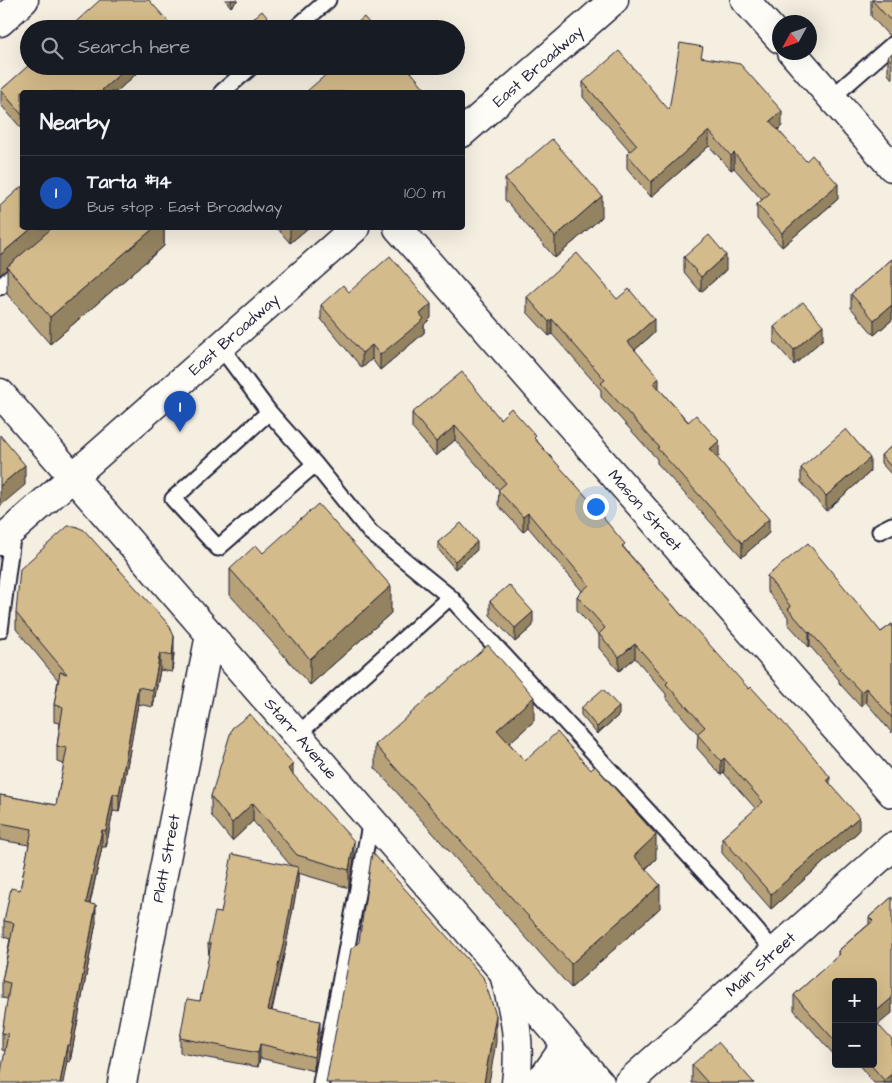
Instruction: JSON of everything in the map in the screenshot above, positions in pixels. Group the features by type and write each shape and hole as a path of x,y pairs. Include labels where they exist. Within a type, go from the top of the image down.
{"street":[{"path":"0,22 24,0"},
{"name":"East Broadway","path":"465,130 614,0"},
{"path":"745,0 772,30"},
{"path":"799,60 892,167"},
{"name":"East Broadway","path":"7,535 353,230"},
{"name":"Mason Street","path":"400,230 892,793"},
{"name":"Starr Avenue","path":"0,393 600,1083"},
{"name":"Platt Street","path":"122,1083 210,635"},
{"name":"Main Street","path":"628,1083 892,847"},
{"path":"503,972 515,1013 518,1038 516,1083"},
{"path":"536,1083 572,1052"},
{"path":"567,1083 572,1052"}],"lane":[{"path":"305,20 328,0"},
{"path":"831,98 892,45"},
{"path":"224,90 242,75"},
{"path":"0,287 34,257"},
{"path":"220,346 269,412 316,464 370,532 450,598 775,952"},
{"path":"269,412 173,499 218,548 316,464"},
{"path":"0,630 7,535"},
{"path":"297,736 450,598"},
{"path":"320,1083 370,820"}],"building":[{"path":"100,0 149,0 167,20 78,20"},
{"path":"872,0 892,0 892,19 889,19"},
{"path":"262,11 270,20 252,20"},
{"path":"680,43 703,47 701,57 740,64 782,111 770,121 806,161 812,155 838,184 782,233 757,204 769,194 734,153 731,156 709,131 651,182 627,154 637,145 583,82 619,51 669,110"},
{"path":"892,53 892,62 888,57"},
{"path":"20,73 20,75 119,75 102,90 20,90 20,113 1,90"},
{"path":"326,75 414,75 426,90 308,90"},
{"path":"552,139 602,196 555,237 505,179"},
{"path":"20,188 20,230 30,230 0,255 0,206"},
{"path":"50,230 152,230 50,317 7,267"},
{"path":"709,235 726,255 701,277 684,257"},
{"path":"577,253 617,299 629,289 654,319 628,342 659,378 654,383 688,422 696,415 719,441 710,449 769,519 742,543 601,383 605,380 552,319 549,322 527,297"},
{"path":"390,256 431,304 420,314 424,319 380,355 372,345 362,353 321,305 343,285 349,292"},
{"path":"892,259 892,305 874,320 851,294"},
{"path":"803,302 823,325 794,350 774,327"},
{"path":"462,372 500,419 511,408 536,436 534,438 601,513 625,544 622,546 682,616 749,689 751,687 808,750 830,777 827,780 859,817 771,894 722,838 763,802 724,758 721,761 697,734 705,727 666,684 668,682 635,644 619,657 599,634 605,628 577,596 589,585 528,513 523,517 498,490 506,483 455,426 436,442 412,413"},
{"path":"846,429 870,458 826,496 801,468"},
{"path":"0,435 25,465 0,486"},
{"path":"892,446 892,468 881,455"},
{"path":"318,504 391,586 310,659 230,569 256,545 263,553"},
{"path":"461,523 477,542 455,561 438,542"},
{"path":"68,526 75,526 84,530 169,625 174,636 172,656 160,653 153,690 138,687 119,795 113,794 106,831 102,830 86,903 96,905 70,1045 67,1045 60,1083 0,1083 8,1034 2,1033 10,983 2,981 14,923 4,921 11,888 20,890 32,829 0,823 0,795 56,805 67,748 57,746 63,707 54,705 60,672 67,674 16,613 20,569"},
{"path":"808,543 881,632 892,624 892,718 866,688 861,692 839,669 841,667 788,609 791,607 767,576"},
{"path":"509,585 533,612 515,628 490,601"},
{"path":"488,645 534,697 497,730 525,761 557,732 591,770 595,766 656,835 634,856 660,885 571,964 375,745"},
{"path":"603,689 619,707 597,727 581,708"},
{"path":"250,714 293,764 288,769 354,841 349,870 297,855 253,803 232,823 211,796 232,728"},
{"path":"372,852 483,977 496,1015 484,1083 326,1083 351,949 359,942"},
{"path":"232,854 298,867 268,1010 320,1021 314,1057 260,1044 258,1053 180,1038 187,999 200,1001 211,944 208,944 215,912 221,913"},
{"path":"892,897 892,998 877,1011 877,978 832,978 832,1038 794,995 840,954 838,951 873,921 869,917"},
{"path":"877,1023 892,1040 892,1074 884,1080 874,1068 877,1068"},
{"path":"718,1042 754,1083 708,1083 692,1065"}],"place":[{"name":"Tarta #14","path":"180,432"}]}
